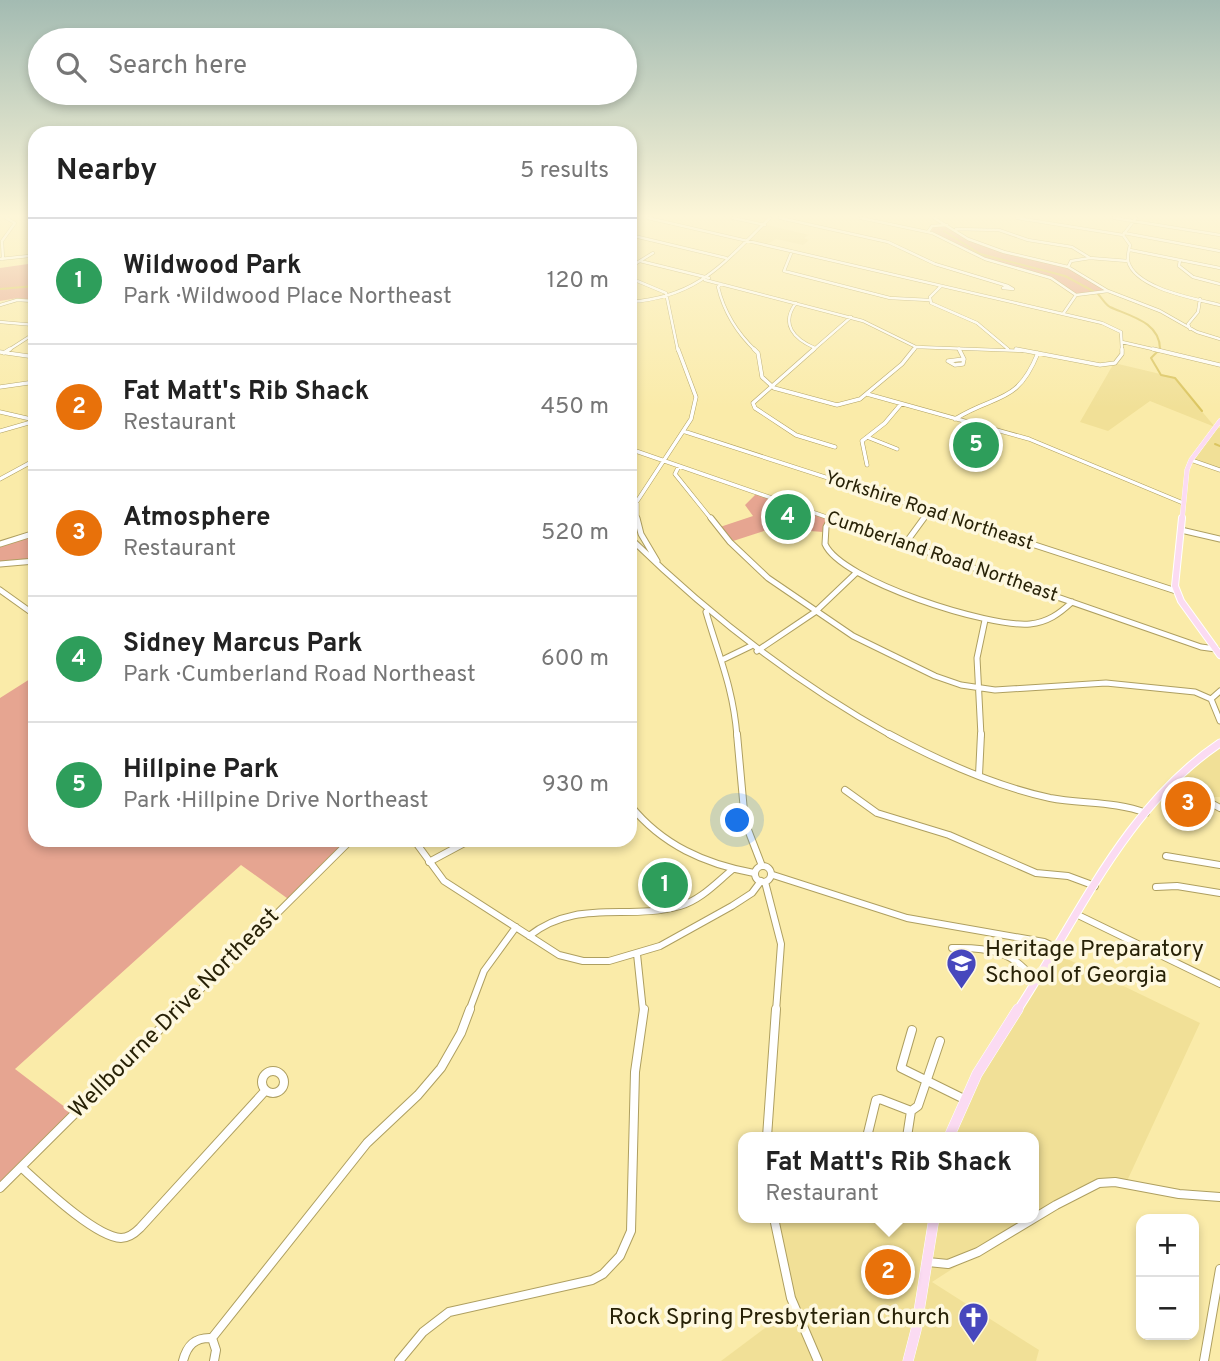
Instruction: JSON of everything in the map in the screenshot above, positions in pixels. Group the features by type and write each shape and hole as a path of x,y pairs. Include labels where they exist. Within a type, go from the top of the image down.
{"main road":[{"path":"1218,652 1176,591 1186,471 1220,421"},
{"path":"951,1132 964,1099 1095,886 1146,813 1183,769 1220,743"},
{"path":"908,1361 916,1330 933,1223"}],"street":[{"path":"637,282 668,296"},
{"path":"637,302 649,302 668,296 701,282"},
{"path":"714,282 850,317 874,325 916,347 1008,349 1106,365 1121,359 1122,342 1118,330 1108,325 922,282"},
{"path":"825,282 890,298 929,300 977,323 1008,349"},
{"path":"988,282 1007,288 998,299"},
{"path":"1056,282 1076,295 1108,291"},
{"path":"1092,282 1108,291 1160,312 1190,329 1220,339"},
{"path":"1148,282 1220,305"},
{"path":"720,284 718,288 722,304 742,338 758,353 761,374 772,386 832,405 852,402 867,394 902,364 916,347"},
{"path":"929,300 941,286"},
{"path":"1063,314 1076,295"},
{"path":"637,501 694,413 695,397 678,356 668,296"},
{"path":"1190,329 1188,324 1198,312 1200,299"},
{"path":"0,305 17,300 28,301"},
{"path":"796,303 787,314 788,325 796,335 815,348"},
{"path":"835,447 796,435 755,408 754,402 850,317"},
{"path":"0,322 28,324"},
{"path":"2,352 28,337"},
{"path":"1122,342 1220,365"},
{"path":"1122,342 1134,344"},
{"path":"959,349 964,359"},
{"path":"2,352 28,356"},
{"path":"955,419 1019,390 1030,376 1038,353"},
{"path":"0,387 28,383"},
{"path":"867,394 1041,443 1183,503"},
{"path":"867,465 862,441 901,404"},
{"path":"0,412 28,418"},
{"path":"0,431 28,422"},
{"name":"Yorkshire Road Northeast","path":"683,431 1176,591"},
{"path":"867,437 897,449"},
{"name":"Cumberland Road Northeast","path":"637,451 1218,652"},
{"path":"1191,460 1220,470"},
{"path":"0,479 28,464"},
{"path":"679,466 675,474 730,542 768,578 853,636 904,662 946,680 978,689 1012,691 1106,683 1195,692 1211,699 1220,721"},
{"path":"637,507 639,498"},
{"path":"905,544 929,511"},
{"path":"637,517 640,536 663,569"},
{"path":"831,518 823,532 824,546 836,561 856,573 985,620 1014,625 1041,624 1061,615 1072,602"},
{"path":"1181,530 1220,539"},
{"path":"0,544 28,535"},
{"path":"637,545 720,623 757,651 856,714 979,775 1050,798 1133,807 1146,813"},
{"path":"0,564 28,562"},
{"path":"757,651 815,612 856,573"},
{"path":"0,590 28,610"},
{"path":"704,609 724,659 736,720 744,818 762,866"},
{"path":"979,775 983,753 976,651 985,620"},
{"path":"713,634 713,626 720,623"},
{"path":"724,659 751,646"},
{"path":"1211,699 1220,691"},
{"path":"845,790 867,809 877,813 948,835 1036,873 1068,876 1095,886"},
{"path":"1192,793 1220,808"},
{"path":"637,815 662,838 696,855 733,869 754,873 763,882 781,944 767,1132"},
{"name":"Wellbourne Drive Northeast","path":"0,1188 344,847"},
{"path":"419,847 444,881 559,955 580,962 604,962 637,954 711,919 753,892 763,882 770,880 772,875"},
{"path":"429,862 457,847"},
{"path":"1166,856 1220,865"},
{"path":"754,873 762,866"},
{"path":"762,866 768,868 772,875 907,918 1044,942 1057,948"},
{"path":"529,936 540,927 579,914 648,911 683,905 733,869"},
{"path":"1156,887 1177,886 1220,893"},
{"path":"1078,915 1220,984"},
{"path":"212,1338 367,1143 418,1095 441,1068 461,1033 484,971 516,927"},
{"path":"952,948 1002,950 1031,972 1035,982"},
{"path":"399,1361 423,1332 449,1312 593,1280 603,1274 620,1256 627,1244 633,1218 635,1072 644,1006 637,954"},
{"path":"912,1030 901,1068 964,1099"},
{"path":"908,1132 911,1111 918,1106 940,1041"},
{"path":"21,1167 78,1214 114,1237 127,1237 140,1228 265,1091"},
{"path":"868,1132 876,1100 880,1099 911,1111"},
{"path":"1039,1215 1099,1183 1115,1182 1179,1194 1220,1197"},
{"path":"776,1223 791,1298 818,1361"},
{"path":"928,1262 948,1264 978,1252 1026,1223"},
{"path":"1205,1361 1220,1269"},
{"path":"183,1361 185,1352 193,1341 212,1338"},
{"path":"212,1338 216,1350 214,1361"}],"shaded area":[{"path":"0,282 28,282 28,299 0,301"},
{"path":"1058,282 1092,282 1108,291 1077,295"},
{"path":"1114,363 1173,377 1215,427 1150,401 1108,431 1080,422"},
{"path":"1215,427 1220,428 1220,467 1193,459"},
{"path":"757,493 831,518 823,532 773,528 730,542 717,528 753,516 745,505"},
{"path":"28,535 28,562 0,566 0,544"},
{"path":"28,680 28,847 345,847 291,901 241,865 15,1069 74,1114 0,1187 0,698"},
{"path":"1220,744 1220,797 1159,797"},
{"path":"1053,952 1200,1023 1127,1181 1075,1189 1039,1212 1039,1132 950,1132 976,1074"},
{"path":"774,1223 1023,1223 932,1282 1039,1350 1036,1361 721,1361 793,1307"}],"waterway":[{"path":"1075,282 1093,291"},
{"path":"0,289 28,287"},
{"path":"1098,294 1110,307 1149,326 1159,340 1160,349"},
{"path":"1157,352 1151,358 1161,375 1175,378 1202,411"},
{"path":"1215,444 1220,446"}],"place":[{"name":"Hillpine Park","path":"976,445"},
{"name":"Sidney Marcus Park","path":"788,517"},
{"name":"Atmosphere","path":"1188,804"},
{"name":"Wildwood Park","path":"665,885"},
{"name":"Heritage Preparatory School of Georgia","path":"962,990"},
{"name":"Fat Matt's Rib Shack","path":"888,1272"},
{"name":"Rock Spring Presbyterian Church","path":"973,1345"}]}
